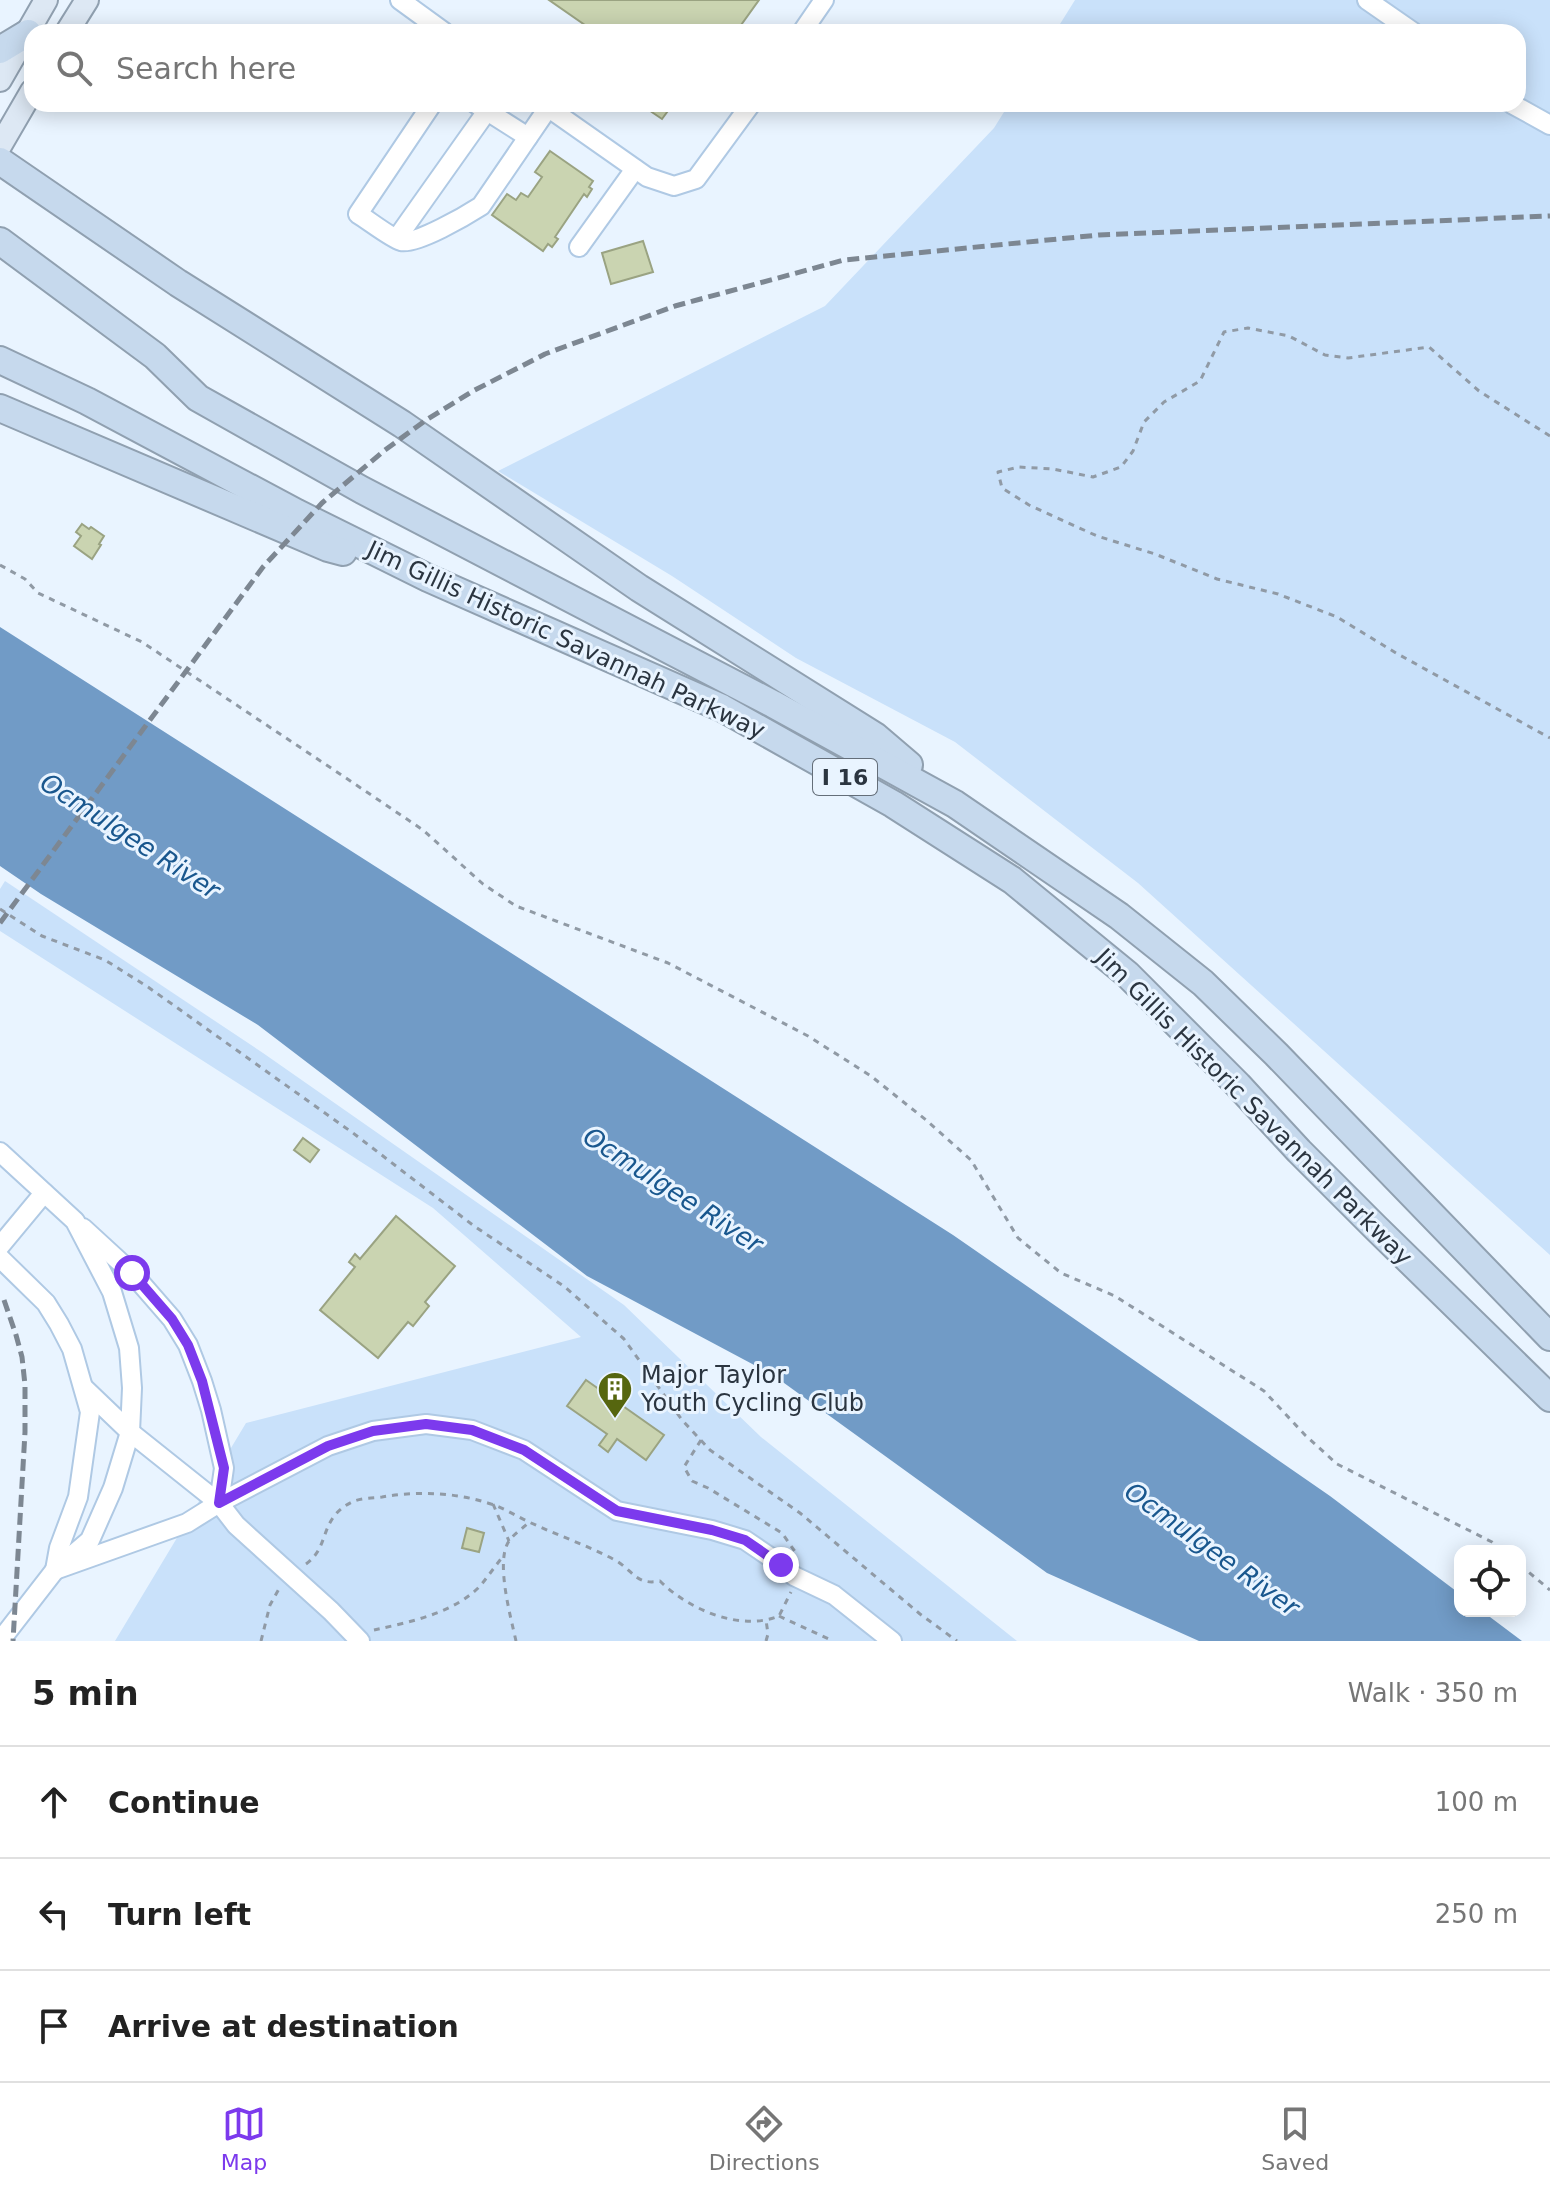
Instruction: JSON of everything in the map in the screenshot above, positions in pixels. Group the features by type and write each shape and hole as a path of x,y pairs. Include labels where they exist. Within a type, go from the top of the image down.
{"highway":[{"path":"0,50 24,35"},
{"path":"0,161 178,283 402,424 639,588 875,736 955,804"},
{"name":"Jim Gillis Historic Savannah Parkway","path":"0,241 155,356 198,398 362,490 773,704 955,804 1119,916 1203,983 1287,1065 1550,1337"},
{"name":"Jim Gillis Historic Savannah Parkway","path":"0,360 87,401 297,513 428,578 722,708 893,804 1012,880 1127,974 1342,1194 1550,1398"},
{"path":"0,408 328,548 428,578"}],"main road":[{"path":"33,24 46,0"},
{"path":"72,24 87,0"},
{"path":"0,80 24,40"},
{"path":"0,146 24,105"}],"street":[{"path":"400,0 433,24"},
{"path":"808,24 824,0"},
{"path":"1367,0 1402,24"},
{"path":"427,112 358,214 401,241 413,241 465,217 481,206 543,112"},
{"path":"397,238 479,112"},
{"path":"488,112 528,137"},
{"path":"554,112 647,177 674,186 696,179 745,112"},
{"path":"1526,112 1550,125"},
{"path":"579,247 635,169"},
{"path":"0,1152 132,1273 172,1319 188,1345 211,1410 224,1468 219,1503"},
{"path":"0,1246 44,1193"},
{"path":"0,1641 55,1570 90,1540 113,1488 130,1432 132,1388 126,1335 112,1292 75,1221"},
{"path":"0,1258 46,1303 72,1349 90,1412 78,1497 59,1548 55,1570"},
{"path":"84,1388 130,1432 219,1503 236,1525 357,1638"},
{"path":"55,1570 187,1523 328,1446 373,1431 426,1424 472,1430 524,1450 617,1511 712,1530 745,1540 794,1576 834,1595 892,1641"}],"path":[{"path":"1550,436 1479,391 1429,347 1348,358 1325,355 1289,336 1248,328 1224,332 1200,381 1164,402 1144,422 1133,451 1121,467 1093,477 1053,469 1019,467 998,472 1002,488 1029,505 1097,536 1155,554 1217,579 1278,594 1337,617 1550,738"},
{"path":"0,565 25,579 38,593 142,642 423,830 483,884 516,906 668,963 808,1036 871,1076 971,1160 1018,1238 1061,1273 1115,1296 1264,1391 1337,1464 1496,1545"},
{"path":"0,909 42,936 105,960 148,987 353,1133 474,1226 565,1287 624,1339 682,1420 710,1450 800,1513 920,1614 957,1641"},
{"path":"701,1440 684,1467 692,1481 782,1533 796,1553 791,1595 779,1616"},
{"path":"261,1641 270,1605 277,1591 322,1548 324,1531 334,1516 353,1502 405,1493 463,1496 493,1504 624,1564 640,1580 648,1583 660,1581 672,1593 700,1609 726,1618 750,1621 779,1616 833,1641"},
{"path":"493,1504 509,1541"},
{"path":"357,1638 453,1607 479,1587 504,1555 509,1541 529,1522"},
{"path":"504,1555 506,1599 516,1641"},
{"path":"1526,1570 1550,1590"},
{"path":"766,1620 766,1641"}],"shaded area":[{"path":"1075,0 1550,0 1550,1255 1138,883 955,742 796,658 672,576 498,471 825,306 994,128 1004,112 1526,112 1526,24 1060,24"},
{"path":"5,881 263,1053 624,1305 761,1437 1017,1641 115,1641 246,1423 581,1337 433,1208 0,931 0,889"}],"water":[{"name":"Ocmulgee River","path":"0,627 953,1235 1330,1496 1454,1589 1454,1617 1490,1617 1522,1641 1199,1641 1047,1573 773,1375 587,1276 258,1025 0,866"}],"building":[{"path":"549,0 759,0 742,24 584,24"},
{"path":"652,112 667,112 662,119"},
{"path":"550,151 593,181 587,197 584,194 555,237 558,239 552,247 548,244 543,251 492,215 507,194 516,200 521,193 528,197 542,177 535,172"},
{"path":"643,241 653,272 611,284 602,253"},
{"path":"82,524 104,536 92,559 74,546 81,536 76,532"},
{"path":"303,1138 319,1150 310,1162 294,1150"},
{"path":"396,1216 455,1266 425,1302 429,1306 413,1326 408,1322 378,1358 320,1310 355,1267 349,1262 355,1254 360,1259"},
{"name":"Major Taylor Youth Cycling Club","path":"586,1380 664,1435 646,1460 617,1439 608,1452 599,1445 607,1434 567,1406"},
{"path":"467,1528 484,1533 479,1552 462,1548"}],"railway":[{"path":"0,923 263,567 322,503 426,420 473,391 545,354 675,306 844,260 1099,235 1550,216"},
{"path":"4,1300 22,1357 25,1385 13,1641"}],"place":[{"name":"Major Taylor Youth Cycling Club","path":"615,1420"}],"route":[{"path":"132,1273 172,1319 188,1345 202,1381 224,1468 219,1503 328,1446 373,1431 426,1424 472,1430 524,1450 617,1511 712,1530 745,1540 781,1565"}]}
